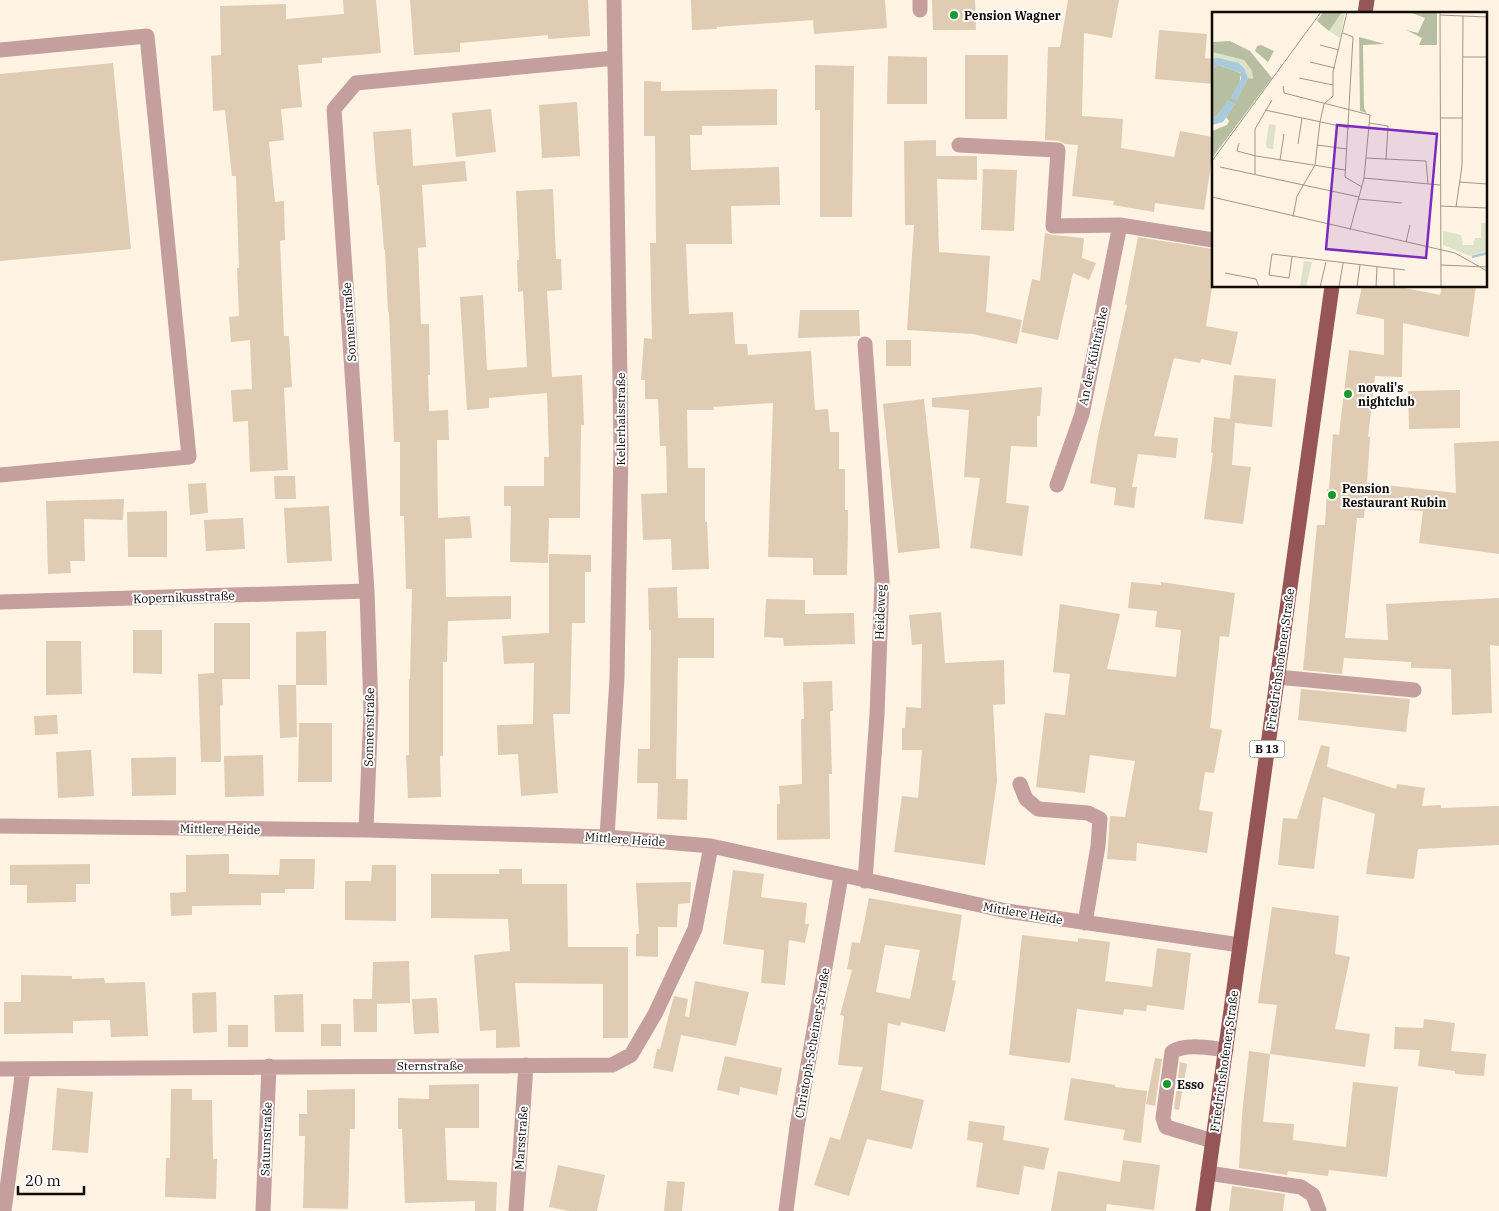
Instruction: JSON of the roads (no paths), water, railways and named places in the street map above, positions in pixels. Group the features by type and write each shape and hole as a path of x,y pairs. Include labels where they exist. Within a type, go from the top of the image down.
{"main road":[{"name":"Friedrichshofener Straße","path":"1203,1211 1332,288"}],"street":[{"name":"Kellerhalsstraße","path":"607,837 617,678 621,446 614,0"},
{"path":"0,50 147,36 189,457 0,475"},
{"name":"Sonnenstraße","path":"366,830 371,710 367,591 334,109 356,83 615,58"},
{"path":"959,144 1058,150 1053,226 1120,226 1212,240"},
{"name":"An der Kühtränke","path":"1058,485 1082,414 1120,226"},
{"name":"Heideweg","path":"865,344 882,580 877,716 865,881"},
{"name":"Kopernikusstraße","path":"0,602 367,591"},
{"path":"1277,677 1414,690"},
{"path":"1020,784 1026,799 1038,809 1088,813 1100,819 1098,846 1085,923"},
{"name":"Mittlere Heide","path":"0,826 366,830 607,837 710,846 1006,911 1240,945"},
{"name":"Sternstraße","path":"0,1069 612,1065 631,1055 655,1014 695,929 710,846"},
{"name":"Christoph-Scheiner-Straße","path":"786,1211 797,1127 841,876"},
{"path":"1213,1142 1166,1127 1163,1118 1172,1052 1179,1048 1208,1047 1226,1050"},
{"name":"Marsstraße","path":"516,1211 526,1065"},
{"name":"Saturnstraße","path":"263,1211 269,1066"},
{"path":"4,1211 23,1069"},
{"path":"1208,1173 1300,1188 1313,1195 1319,1211"}],"place":[{"name":"Pension Wagner","path":"954,15"},
{"name":"novali's nightclub","path":"1348,394"},
{"name":"Pension Restaurant Rubin","path":"1332,495"},
{"name":"Esso","path":"1167,1084"}]}
